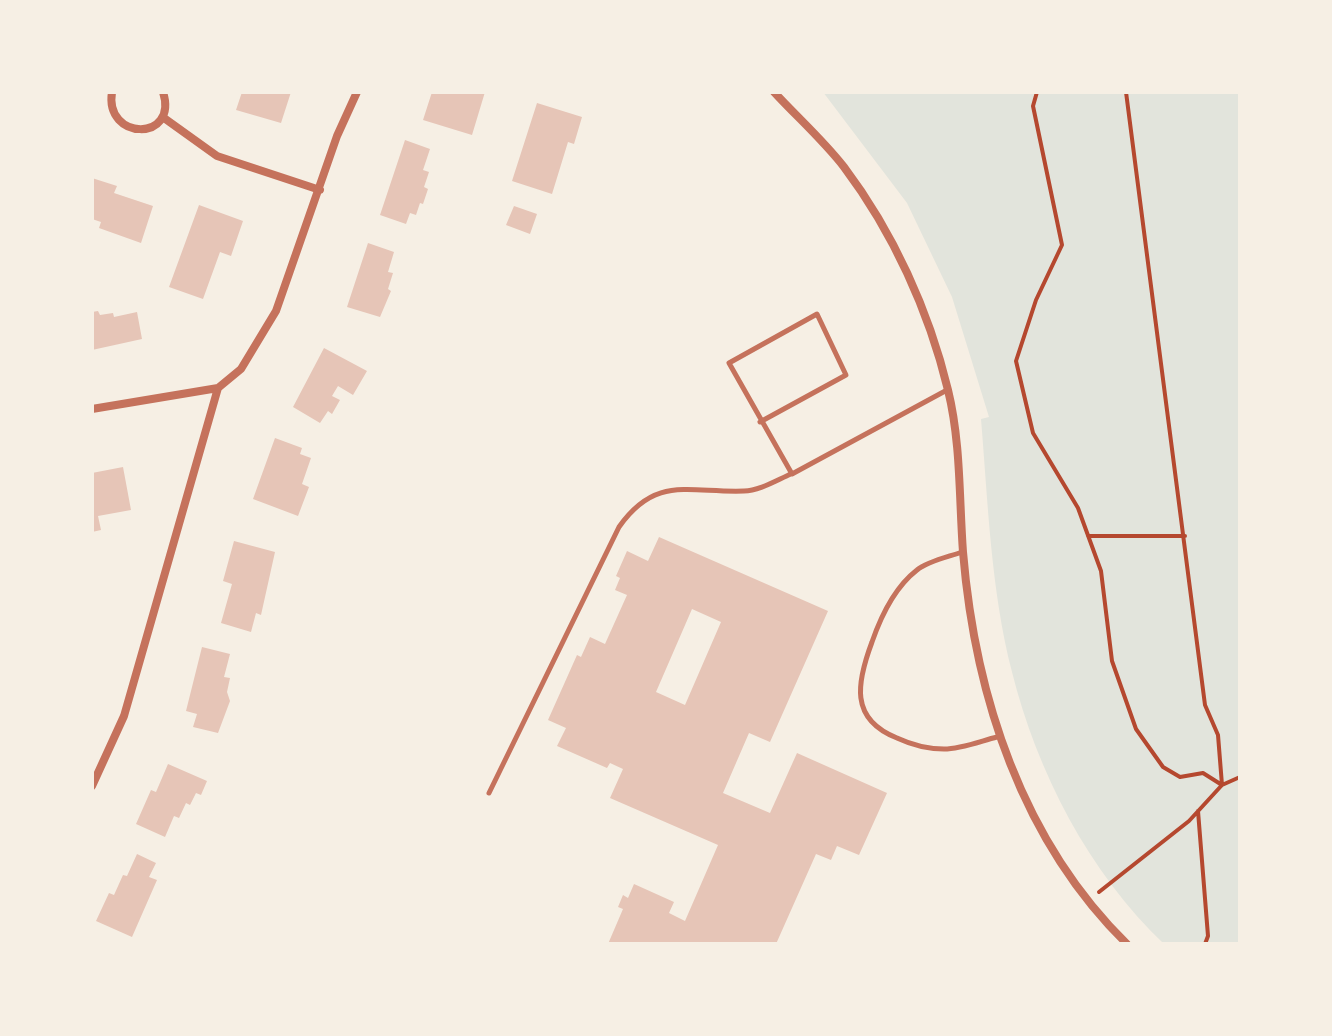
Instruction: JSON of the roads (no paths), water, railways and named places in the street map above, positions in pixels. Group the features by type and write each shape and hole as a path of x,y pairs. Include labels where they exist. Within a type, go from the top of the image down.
{"street":[{"path":"112,92 110,103 114,118 127,126 154,127 164,118 168,106 163,92"},
{"path":"92,409 218,388 241,369 276,311 337,136 357,92"},
{"path":"774,92 844,167 900,256 924,311 948,389 957,435 963,552 972,635 997,737 1056,859 1088,902 1127,944"},
{"path":"164,118 217,156 320,190"},
{"path":"92,786 124,716 218,388"}],"lane":[{"path":"760,422 846,375 817,314 729,363 760,422 792,474"},
{"path":"489,793 619,527 635,504 662,491 748,492 792,474 948,389"},
{"path":"963,552 918,568 901,587 881,619 867,656 860,699 872,725 916,746 946,749 997,737"}]}
